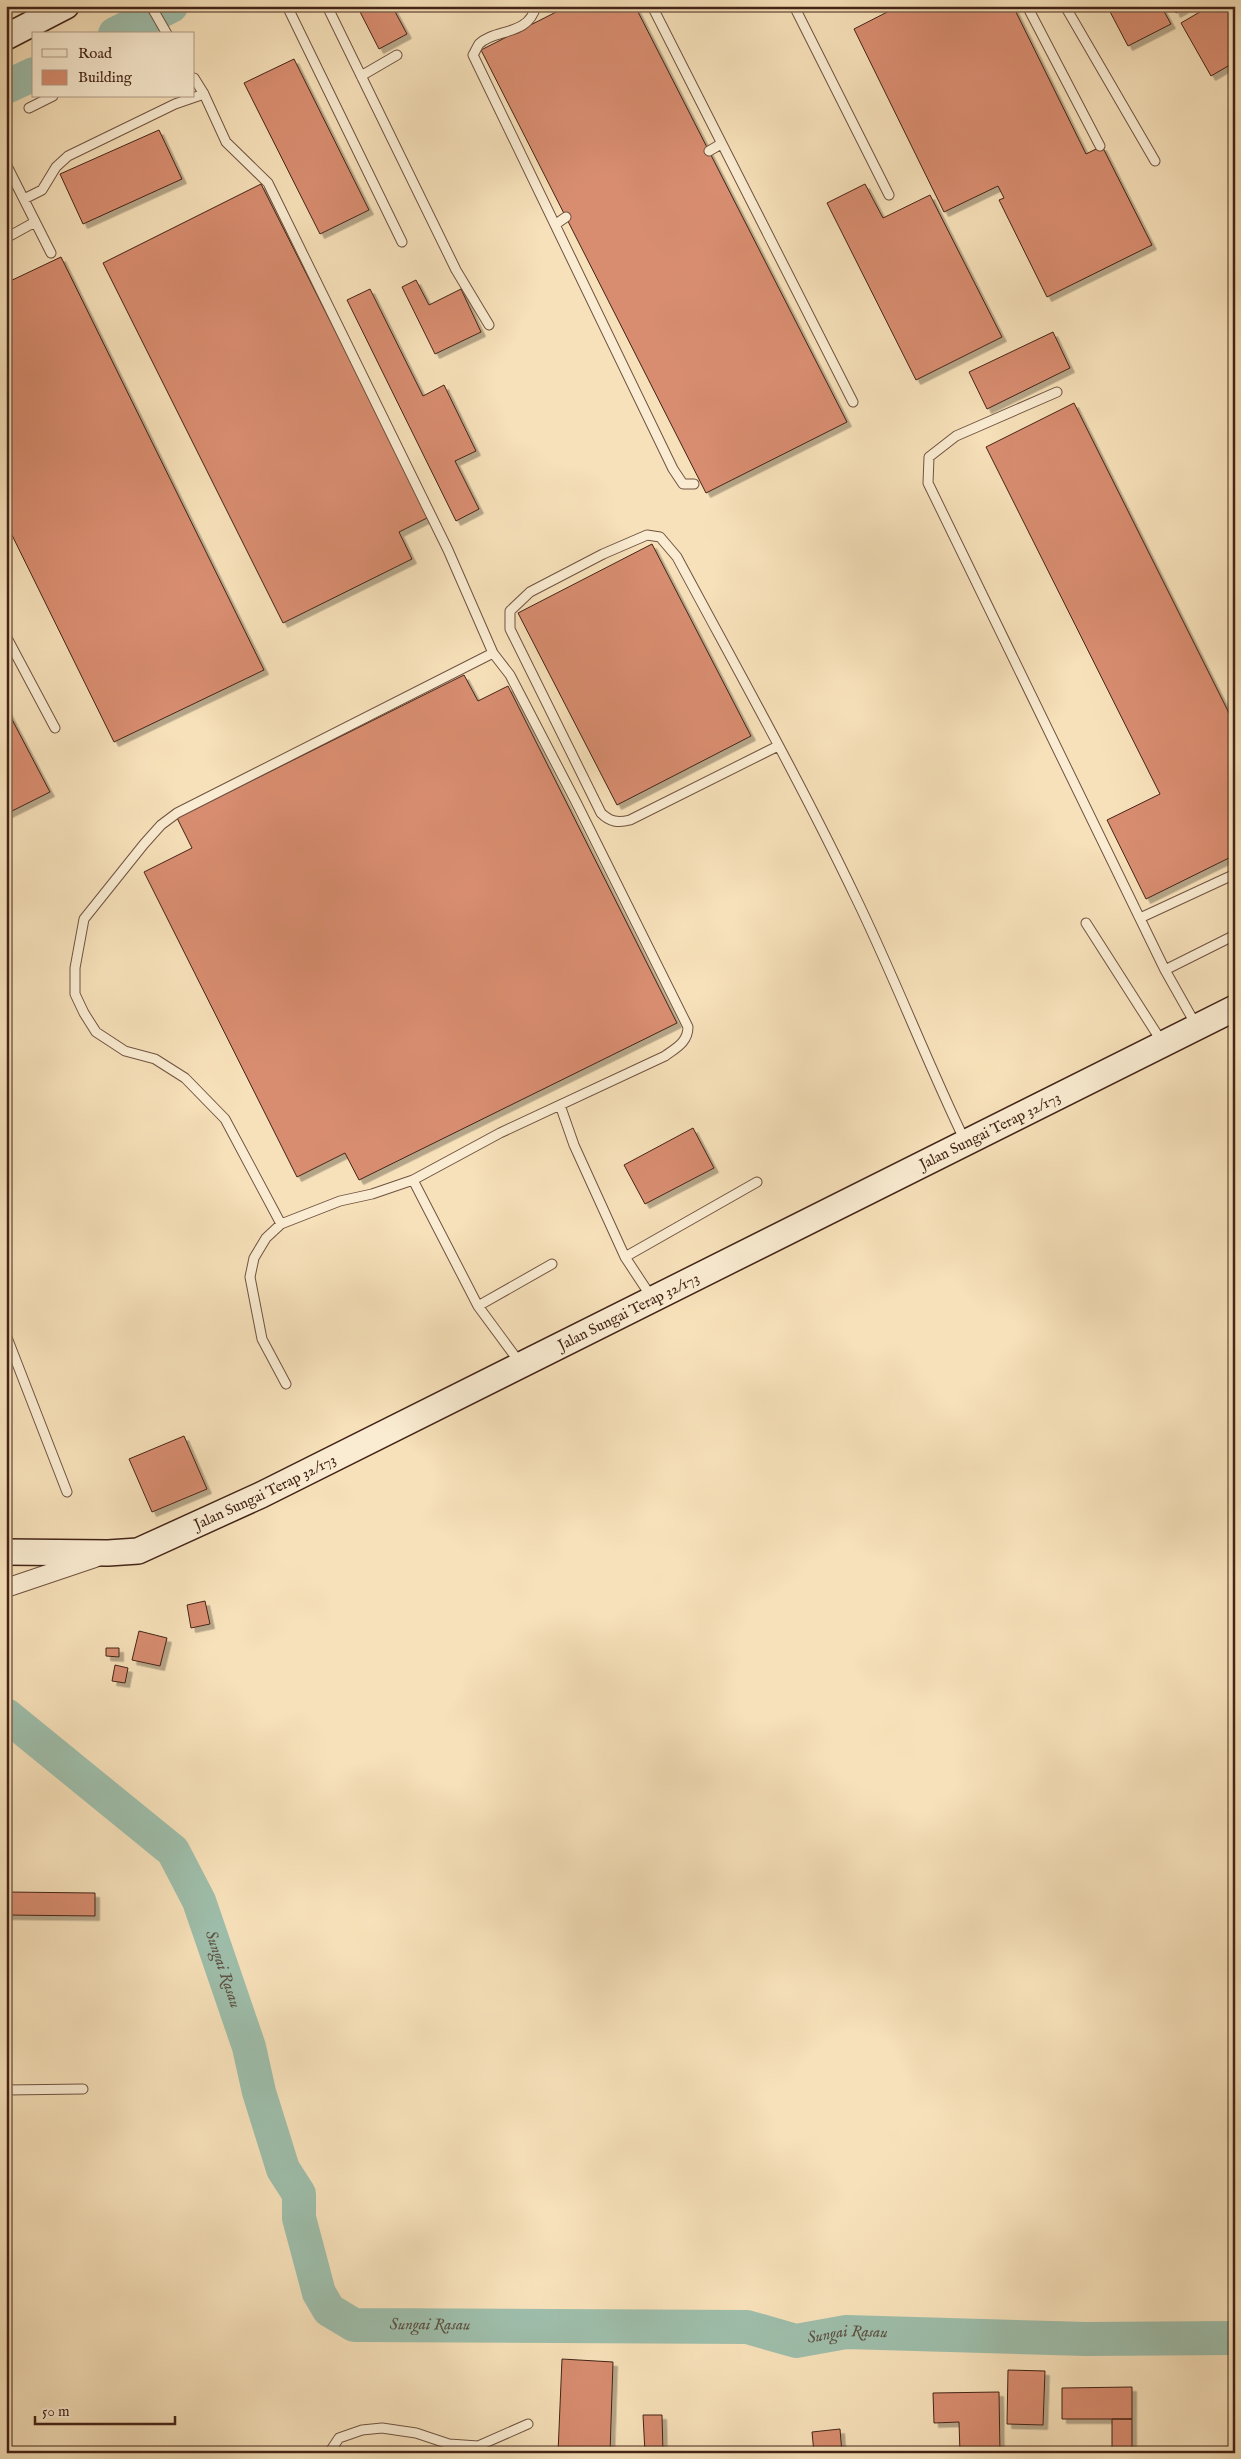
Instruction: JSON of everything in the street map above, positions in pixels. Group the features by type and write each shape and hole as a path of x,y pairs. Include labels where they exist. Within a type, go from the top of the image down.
{"street":[{"path":"6,37 66,6"},
{"name":"Jalan Sungai Terap 32/173","path":"6,1552 108,1553 138,1550 261,1495 1235,1008"},
{"path":"6,1588 108,1553"}],"lane":[{"path":"151,6 165,31"},
{"path":"288,6 402,242"},
{"path":"327,6 456,270 489,325"},
{"path":"536,6 534,15 527,23 480,44 473,55 556,224 672,469 684,484 694,484"},
{"path":"652,6 853,402"},
{"path":"794,6 889,196"},
{"path":"1027,6 1100,146"},
{"path":"1065,6 1155,161"},
{"path":"361,76 397,55"},
{"path":"195,80 204,94 226,142 268,183 448,550 494,653 510,675 576,802 688,1027 688,1034 684,1041 665,1056 500,1133 413,1180 372,1194 340,1200 281,1224 266,1238 254,1258 250,1277 262,1338 286,1384"},
{"path":"195,97 204,94"},
{"path":"29,108 49,98"},
{"path":"24,199 42,190 56,166 68,156 175,104 192,98"},
{"path":"709,151 721,144"},
{"path":"6,164 51,253"},
{"path":"556,224 566,217"},
{"path":"6,238 35,222"},
{"path":"1057,392 956,436 929,458 928,483 1165,970 1197,1027"},
{"path":"778,746 630,820 619,822 607,819 601,813 510,629 510,611 530,592 604,554 647,536 660,537 677,557 778,746 855,896 935,1079 966,1142"},
{"path":"6,636 55,728"},
{"path":"281,1224 225,1118 185,1078 155,1058 125,1051 96,1032 76,994 75,968 84,919 144,844 161,825 177,813 494,653"},
{"path":"1140,918 1235,874"},
{"path":"1086,923 1163,1044"},
{"path":"1165,970 1235,935"},
{"path":"560,1105 574,1145 625,1256 652,1299"},
{"path":"413,1180 478,1306 521,1365"},
{"path":"625,1256 757,1182"},
{"path":"478,1306 552,1264"},
{"path":"6,1335 67,1492"},
{"path":"6,2090 83,2089"},
{"path":"329,2453 338,2438 362,2430 390,2429 416,2432 449,2444 478,2446 528,2424"}],"building":[{"path":"357,6 392,6 407,34 379,49"},
{"path":"568,6 635,6 847,422 706,493 481,50"},
{"path":"899,6 1013,6 1086,154 1102,146 1152,245 1047,297 999,200 1004,198 998,186 944,212 854,29"},
{"path":"1107,6 1161,6 1171,24 1128,46"},
{"path":"1173,6 1188,6 1176,13"},
{"path":"1210,6 1235,6 1235,62 1211,76 1181,23"},
{"path":"294,59 369,210 320,234 244,83"},
{"path":"159,130 182,179 83,224 60,174"},
{"path":"261,184 429,517 399,532 412,559 283,623 103,263"},
{"path":"865,184 883,218 930,195 1002,337 916,380 827,203"},
{"path":"61,257 264,670 114,742 6,523 6,283"},
{"path":"416,280 429,305 461,289 481,332 435,354 402,287"},
{"path":"370,289 423,396 444,385 476,451 455,461 479,509 456,521 347,300"},
{"path":"1053,332 1070,368 987,409 969,372"},
{"path":"1074,403 1235,725 1235,855 1146,899 1107,820 1160,794 986,447"},
{"path":"652,544 751,736 617,805 518,613"},
{"path":"464,675 478,701 508,686 677,1023 359,1180 345,1153 297,1177 144,872 192,848 177,818"},
{"path":"6,708 50,792 6,814"},
{"path":"693,1128 714,1168 645,1204 624,1165"},
{"path":"184,1436 207,1489 152,1512 129,1459"},
{"path":"205,1601 210,1624 191,1628 187,1605"},
{"path":"139,1631 167,1638 160,1666 132,1660"},
{"path":"106,1648 119,1648 119,1657 106,1656"},
{"path":"115,1665 128,1668 125,1683 112,1681"},
{"path":"6,1892 95,1893 95,1916 6,1915"},
{"path":"562,2359 613,2362 610,2453 558,2453"},
{"path":"1008,2370 1045,2371 1043,2425 1007,2424"},
{"path":"1132,2387 1132,2419 1062,2419 1062,2388"},
{"path":"999,2392 1000,2453 960,2453 959,2422 934,2423 933,2393"},
{"path":"643,2415 662,2415 663,2453 645,2453"},
{"path":"1112,2419 1132,2419 1132,2453 1112,2453"},
{"path":"840,2429 842,2453 814,2453 812,2432"}],"waterway":[{"name":"Sungai Rasau","path":"119,32 171,6"},
{"name":"Sungai Rasau","path":"6,87 32,75"},
{"name":"Sungai Rasau","path":"6,1715 173,1851 199,1901 249,2047 259,2092 283,2169 299,2194 299,2218 319,2293 329,2310 354,2325 747,2327 796,2341 846,2332 1086,2339 1235,2338"}]}
